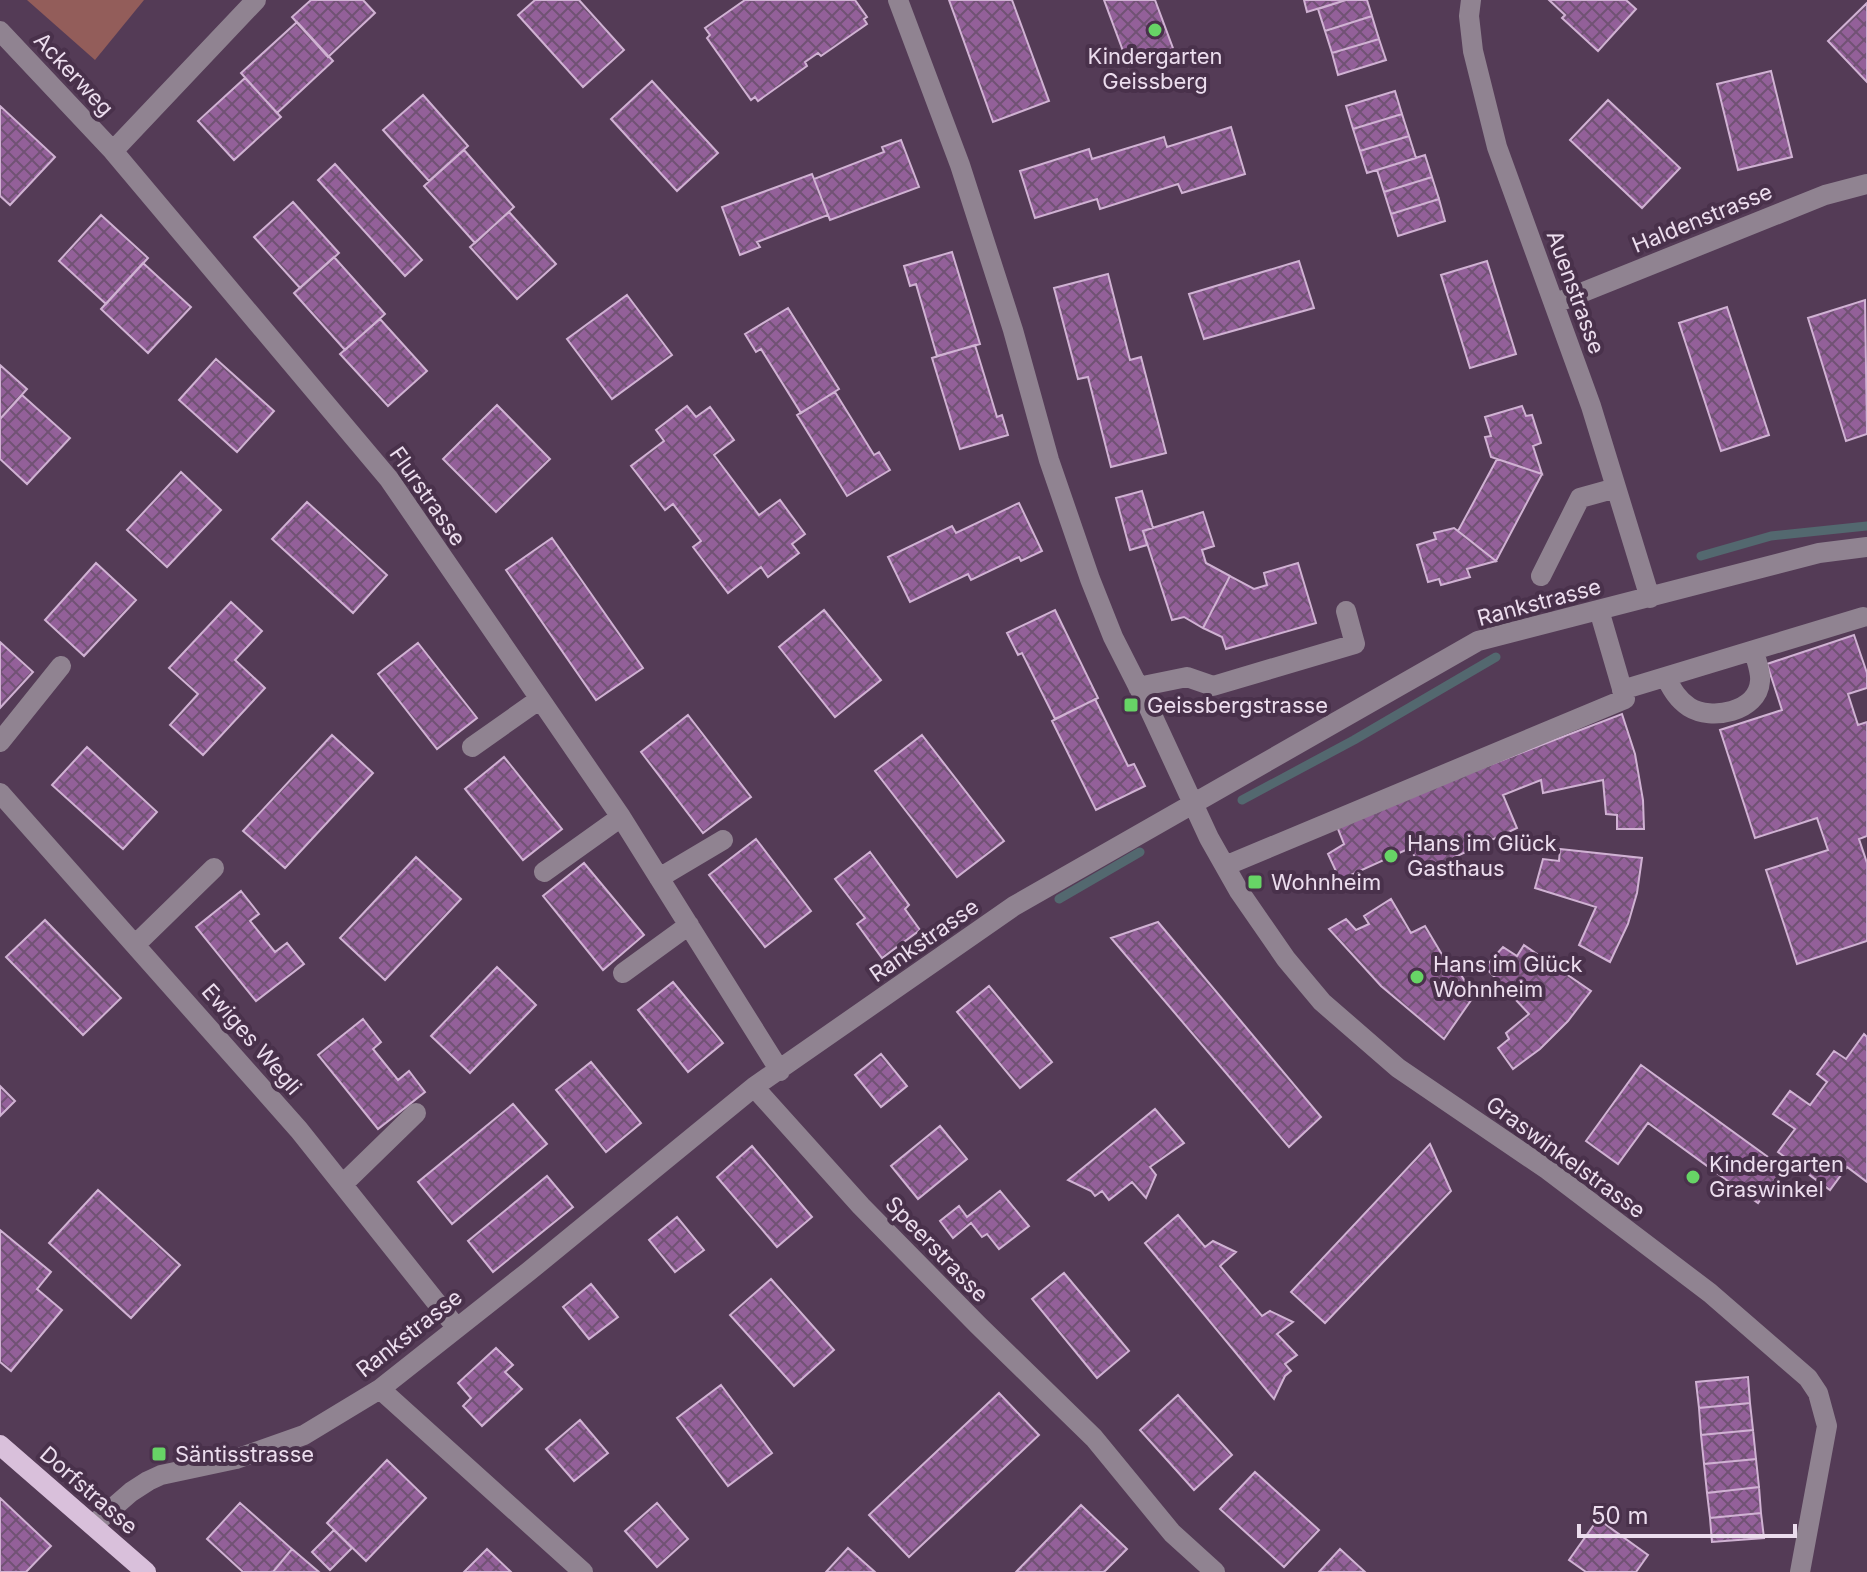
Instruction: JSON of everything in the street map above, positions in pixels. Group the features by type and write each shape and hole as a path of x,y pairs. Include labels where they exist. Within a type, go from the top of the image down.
{"main road":[{"name":"Dorfstrasse","path":"0,1445 146,1572"}],"street":[{"path":"113,151 256,0"},
{"path":"898,0 960,165 1013,330 1049,460 1090,579 1113,637 1193,804"},
{"name":"Auenstrasse","path":"1471,0 1469,16 1473,51 1497,147 1556,303 1650,598"},
{"name":"Ackerweg","path":"0,31 113,151"},
{"name":"Flurstrasse","path":"113,151 389,479 621,817 780,1071"},
{"name":"Haldenstrasse","path":"1556,303 1825,195 1867,184"},
{"path":"1541,576 1580,498 1616,488"},
{"name":"Rankstrasse","path":"93,1525 148,1481 161,1475 236,1459 304,1435 380,1389 754,1087 1014,906 1478,641 1819,553 1867,547"},
{"path":"1225,866 1625,699 1599,610"},
{"path":"1138,687 1187,677 1213,686 1355,644 1346,611"},
{"path":"1622,690 1863,617"},
{"path":"1666,678 1673,693 1691,709 1717,715 1747,704 1756,694 1760,680 1754,651"},
{"path":"0,742 61,666"},
{"path":"472,747 540,699"},
{"name":"Ewiges Wegli","path":"0,793 299,1130 456,1327"},
{"name":"Graswinkelstrasse","path":"1193,804 1239,891 1286,959 1322,1002 1398,1068 1519,1149 1710,1293 1808,1378 1818,1393 1827,1426 1800,1572"},
{"path":"544,872 621,817"},
{"path":"659,878 723,840"},
{"path":"136,944 214,868"},
{"path":"623,973 689,925"},
{"name":"Speerstrasse","path":"754,1087 861,1206 1094,1438 1172,1533 1215,1572"},
{"path":"343,1184 416,1113"},
{"path":"380,1389 583,1572"}],"shaded area":[{"path":"27,0 144,0 95,60"}],"building":[{"path":"311,0 363,0 375,13 328,57 292,17"},
{"path":"535,0 579,0 624,50 583,87 518,15"},
{"path":"745,0 855,0 867,17 864,19 867,24 821,56 818,53 805,62 807,66 758,101 755,97 751,100 707,38 710,35 705,28"},
{"path":"949,0 1012,0 1049,101 993,122"},
{"path":"1104,0 1155,0 1174,51 1129,67"},
{"path":"1304,0 1346,0 1307,12"},
{"path":"1346,0 1367,0 1372,16 1325,31 1318,9"},
{"path":"1549,0 1626,0 1636,9 1598,51 1562,18 1565,15"},
{"path":"1867,3 1867,82 1828,41"},
{"path":"1372,16 1379,39 1332,53 1325,31"},
{"path":"297,22 333,61 277,113 241,73"},
{"path":"1379,39 1386,60 1338,75 1332,53"},
{"path":"1771,71 1792,157 1738,170 1717,84"},
{"path":"245,78 281,117 234,160 198,121"},
{"path":"652,81 718,153 677,191 611,119"},
{"path":"1395,91 1402,114 1353,129 1346,106"},
{"path":"423,95 468,146 429,181 383,130"},
{"path":"1608,100 1680,168 1642,208 1570,140"},
{"path":"0,106 55,157 10,205 0,196"},
{"path":"1402,114 1409,136 1360,151 1353,129"},
{"path":"1231,127 1245,174 1182,193 1178,184 1100,209 1097,199 1035,218 1020,171 1089,149 1092,159 1164,137 1167,147"},
{"path":"1409,136 1416,158 1367,173 1360,151"},
{"path":"901,140 919,187 830,220 814,179 884,152 882,147"},
{"path":"464,150 514,207 475,243 424,186"},
{"path":"1425,155 1432,177 1384,192 1377,170"},
{"path":"335,164 422,260 405,276 318,180"},
{"path":"812,174 828,215 757,242 760,247 740,255 722,207"},
{"path":"1432,177 1439,199 1391,214 1384,192"},
{"path":"1439,199 1445,221 1398,236 1391,214"},
{"path":"293,202 339,253 300,288 254,237"},
{"path":"509,212 556,264 517,299 470,247"},
{"path":"101,215 148,258 106,304 59,261"},
{"path":"952,252 980,344 937,356 916,284 910,286 904,266"},
{"path":"334,257 385,314 345,350 294,293"},
{"path":"1299,261 1314,308 1204,339 1189,294"},
{"path":"1487,261 1516,354 1470,368 1441,275"},
{"path":"143,263 191,307 148,353 101,309"},
{"path":"1108,274 1130,360 1141,357 1166,453 1111,467 1088,377 1078,379 1054,288"},
{"path":"627,295 672,355 612,399 567,339"},
{"path":"1865,300 1867,434 1846,441 1808,318"},
{"path":"1727,307 1769,435 1721,451 1679,323"},
{"path":"788,308 839,389 801,413 761,349 756,352 745,334"},
{"path":"380,319 427,371 388,406 340,354"},
{"path":"975,345 997,417 1002,415 1008,435 960,449 932,358"},
{"path":"216,359 274,411 237,452 179,400"},
{"path":"0,365 27,389 0,419"},
{"path":"835,392 874,455 879,452 890,470 847,496 797,415"},
{"path":"22,395 70,438 27,484 0,459 0,419"},
{"path":"497,405 550,459 496,512 443,459"},
{"path":"687,406 696,417 710,407 734,440 714,455 759,515 780,500 805,534 792,544 799,553 768,577 761,567 728,593 693,547 701,541 673,504 665,510 631,466 664,441 656,430"},
{"path":"1522,406 1526,416 1532,415 1541,443 1533,446 1542,474 1491,457 1485,437 1491,436 1485,417"},
{"path":"1497,459 1542,474 1496,561 1458,531"},
{"path":"181,472 221,510 167,567 127,530"},
{"path":"1142,491 1153,528 1143,531 1147,545 1130,550 1116,498"},
{"path":"307,502 387,575 353,613 272,539"},
{"path":"1019,503 1042,551 1021,561 1019,557 971,580 968,574 910,602 888,557 952,526 956,533"},
{"path":"1203,512 1214,546 1202,550 1206,563 1230,576 1203,628 1184,617 1172,620 1143,531"},
{"path":"1454,528 1496,561 1467,569 1470,577 1441,585 1439,579 1428,582 1417,545 1436,539 1434,533"},
{"path":"552,538 643,668 596,700 506,570"},
{"path":"96,563 136,600 84,656 45,620"},
{"path":"1298,563 1316,623 1226,649 1222,637 1203,628 1230,576 1254,589 1267,585 1264,573"},
{"path":"231,602 262,631 235,660 265,688 203,755 170,725 198,694 169,668"},
{"path":"824,610 881,680 835,717 779,647"},
{"path":"1055,610 1098,698 1055,719 1022,653 1018,655 1007,633"},
{"path":"1854,635 1867,673 1867,688 1848,694 1858,725 1867,722 1867,836 1859,839 1867,863 1867,941 1797,964 1766,870 1828,850 1817,818 1755,838 1720,730 1782,710 1767,664"},
{"path":"0,642 33,672 0,708"},
{"path":"418,643 477,718 437,749 378,674"},
{"path":"1095,699 1128,766 1134,764 1145,786 1096,810 1052,721"},
{"path":"1622,714 1635,754 1643,800 1644,829 1617,829 1617,815 1606,814 1603,780 1543,793 1541,780 1503,795 1517,828 1423,872 1410,848 1340,880 1328,854 1344,844 1336,824"},
{"path":"688,715 751,797 703,833 641,752"},
{"path":"332,735 373,773 285,868 243,831"},
{"path":"922,735 1004,841 957,877 875,771"},
{"path":"87,747 157,812 123,849 52,785"},
{"path":"504,757 562,829 523,860 465,789"},
{"path":"756,839 811,911 765,947 709,875"},
{"path":"1560,849 1642,858 1628,924 1610,962 1579,945 1596,907 1535,888 1543,859 1559,861"},
{"path":"870,852 909,905 905,909 920,930 882,958 857,924 865,918 835,879"},
{"path":"416,857 461,899 385,980 340,938"},
{"path":"584,863 644,935 603,970 543,896"},
{"path":"241,891 259,914 250,921 275,952 287,943 304,964 256,1001 196,927"},
{"name":"Hans im Glück Wohnheim","path":"1391,899 1411,933 1425,926 1450,968 1455,965 1474,996 1444,1039 1381,986 1329,929 1346,919 1356,930 1369,924 1364,916"},
{"path":"45,920 121,998 83,1035 6,957"},
{"path":"1158,922 1321,1117 1289,1147 1111,938"},
{"path":"1524,945 1591,991 1568,1021 1540,1049 1513,1069 1498,1048 1509,1039 1506,1033 1529,1014 1485,967 1503,947 1517,956"},
{"path":"497,967 536,1005 470,1073 431,1036"},
{"path":"673,982 723,1043 688,1072 638,1010"},
{"path":"989,986 1052,1062 1020,1088 957,1012"},
{"path":"363,1019 381,1042 373,1049 398,1080 409,1071 425,1092 378,1129 318,1055"},
{"path":"1864,1034 1867,1037 1867,1182 1847,1167 1830,1190 1778,1152 1795,1129 1773,1114 1790,1091 1810,1105 1827,1082 1817,1074 1834,1051 1846,1059"},
{"path":"881,1054 907,1086 881,1107 855,1075"},
{"path":"591,1062 641,1123 606,1152 556,1090"},
{"path":"1641,1065 1783,1168 1758,1203 1648,1123 1618,1164 1586,1141"},
{"path":"0,1086 15,1101 0,1116"},
{"path":"513,1104 547,1144 452,1224 418,1182"},
{"path":"1155,1109 1184,1143 1150,1167 1156,1175 1146,1198 1132,1182 1109,1200 1102,1191 1095,1196 1068,1180"},
{"path":"940,1126 967,1159 918,1199 891,1166"},
{"path":"1430,1144 1451,1191 1325,1323 1291,1292"},
{"path":"752,1146 812,1217 777,1247 717,1177"},
{"path":"547,1176 573,1207 493,1272 468,1241"},
{"path":"98,1190 180,1265 131,1318 49,1243"},
{"path":"1000,1191 1029,1226 999,1249 987,1234 982,1237 971,1223 953,1238 940,1221 959,1206 967,1217"},
{"path":"1178,1215 1205,1247 1213,1241 1236,1252 1220,1266 1262,1316 1270,1311 1293,1322 1277,1334 1297,1355 1285,1364 1291,1371 1285,1376 1274,1399 1145,1243"},
{"path":"677,1217 704,1250 675,1272 649,1240"},
{"path":"0,1230 51,1272 37,1289 62,1310 11,1371 0,1362"},
{"path":"1064,1273 1129,1351 1097,1378 1032,1299"},
{"path":"771,1279 834,1350 794,1386 730,1315"},
{"path":"591,1284 618,1317 589,1339 563,1307"},
{"path":"496,1348 513,1365 505,1372 522,1389 482,1426 463,1406 471,1398 458,1383"},
{"path":"1748,1377 1750,1403 1699,1408 1696,1382"},
{"path":"721,1385 772,1453 728,1486 677,1418"},
{"path":"999,1393 1039,1435 909,1557 869,1515"},
{"path":"1178,1395 1232,1455 1194,1490 1140,1430"},
{"path":"1750,1403 1753,1430 1701,1435 1699,1408"},
{"path":"580,1420 608,1453 574,1481 546,1449"},
{"path":"1753,1430 1756,1459 1704,1464 1701,1435"},
{"path":"1756,1459 1759,1487 1707,1493 1704,1464"},
{"path":"387,1460 426,1498 366,1561 327,1523"},
{"path":"1255,1472 1319,1530 1284,1567 1220,1509"},
{"path":"1759,1487 1761,1513 1710,1518 1707,1493"},
{"path":"0,1498 51,1546 26,1572 0,1572"},
{"path":"240,1503 292,1549 273,1572 243,1572 207,1539"},
{"path":"657,1503 688,1539 657,1567 625,1531"},
{"path":"1081,1505 1127,1549 1104,1572 1016,1572"},
{"path":"1761,1513 1764,1538 1712,1542 1710,1518"},
{"path":"1598,1519 1648,1555 1636,1572 1586,1572 1569,1560"},
{"path":"334,1530 352,1548 330,1570 312,1552"},
{"path":"848,1548 875,1572 826,1572"},
{"path":"292,1549 319,1572 273,1572"},
{"path":"487,1549 511,1572 464,1572"},
{"path":"1340,1549 1365,1572 1319,1572"}],"waterway":[{"path":"1701,556 1771,536 1867,526"},
{"path":"1242,800 1354,740 1496,657"},
{"path":"1059,899 1140,852"}],"place":[{"name":"Kindergarten Geissberg","path":"1155,30"},
{"name":"Geissbergstrasse","path":"1131,705"},
{"name":"Hans im Glück Gasthaus","path":"1391,856"},
{"name":"Wohnheim","path":"1255,882"},
{"name":"Hans im Glück Wohnheim","path":"1417,977"},
{"name":"Kindergarten Graswinkel","path":"1693,1177"},
{"name":"Säntisstrasse","path":"159,1454"}]}
